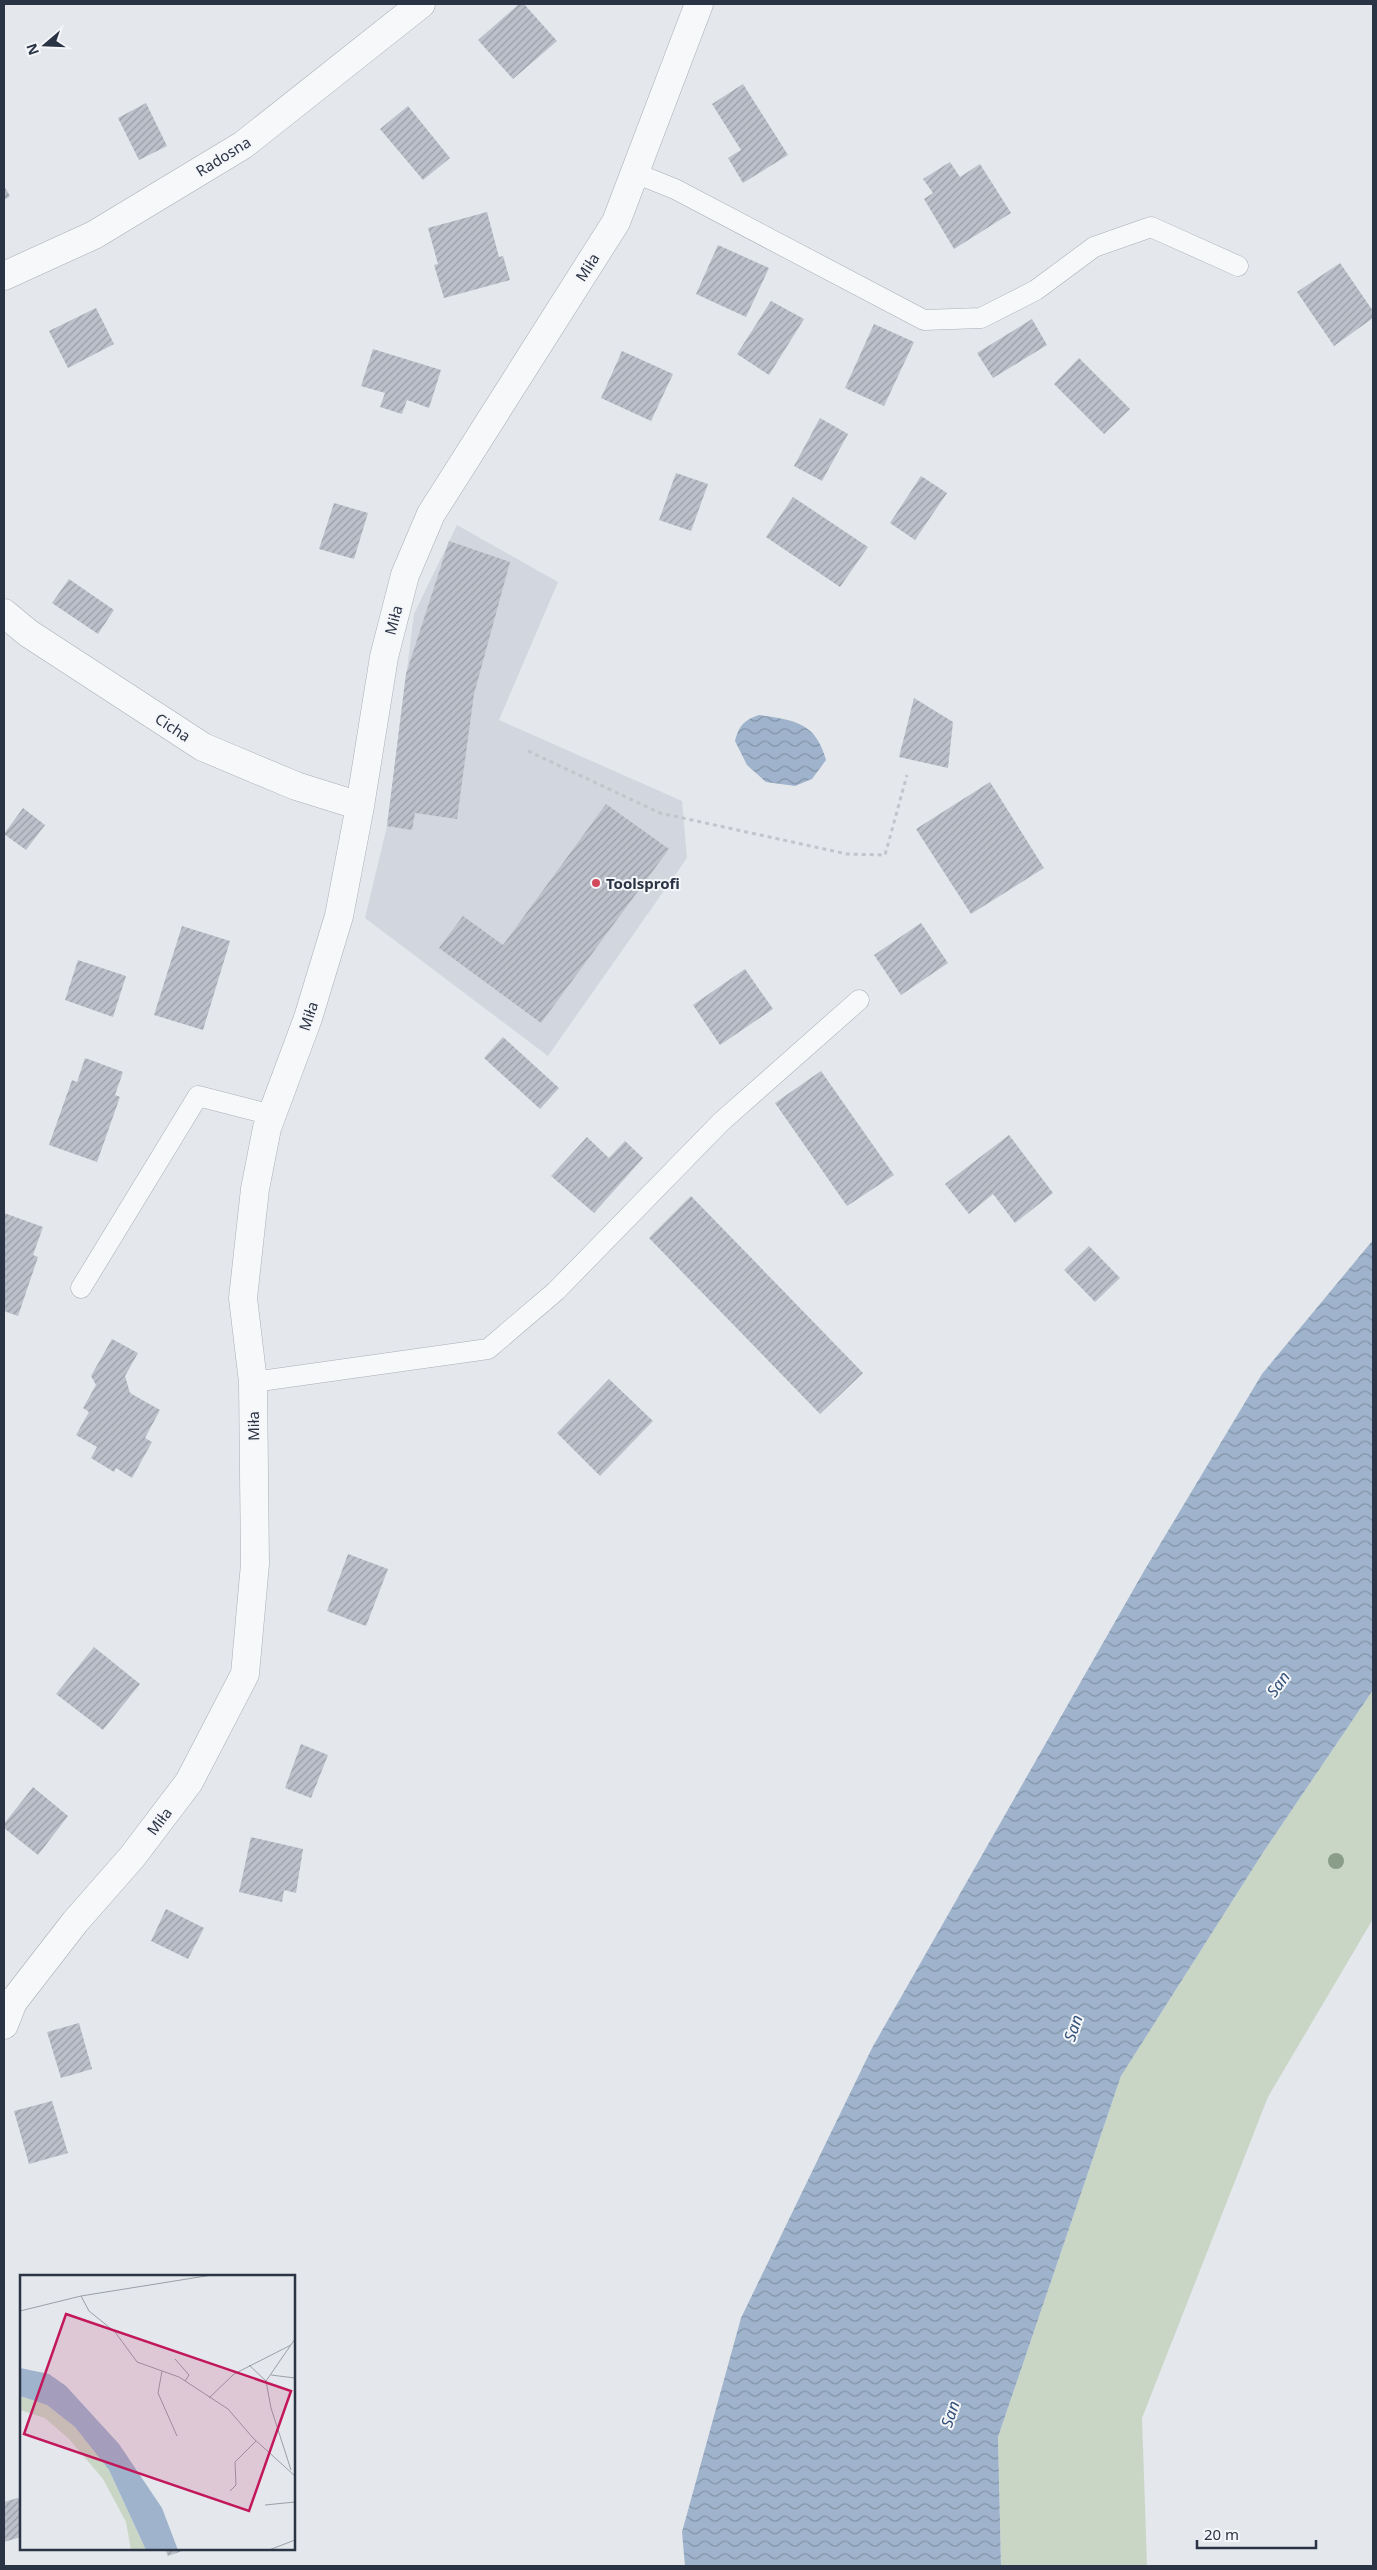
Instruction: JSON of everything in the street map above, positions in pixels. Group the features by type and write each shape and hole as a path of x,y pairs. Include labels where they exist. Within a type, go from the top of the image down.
{"street":[{"name":"Radosna","path":"4,276 94,235 243,145 421,4"},
{"name":"Miła","path":"4,2025 13,2002 76,1922 132,1857 189,1782 246,1674 255,1564 253,1382 243,1298 255,1189 272,1116 308,1018 339,916 360,806 384,657 409,566 431,514 616,222 699,4"},
{"name":"Cicha","path":"4,613 28,633 203,747 296,786 360,806"}],"lane":[{"path":"635,173 675,188 924,320 981,318 1036,290 1094,247 1151,227 1238,266"},
{"path":"253,1382 488,1349 556,1291 721,1122 859,1000"},
{"path":"80,1288 198,1096 272,1116"}],"path":[{"path":"528,751 660,812 847,854 885,855 908,775"}],"shaded area":[{"path":"457,525 558,582 499,720 682,801 687,858 548,1056 365,918 387,826 414,614"}],"green space":[{"path":"1373,1690 1373,1919 1268,2097 1142,2418 1147,2566 1001,2566 998,2437 1121,2076 1264,1851"}],"water":[{"path":"759,715 793,721 810,730 822,747 826,760 812,779 795,786 766,782 747,765 735,741 738,731 743,724"},
{"name":"San","path":"1373,1240 1373,1690 1264,1851 1121,2076 998,2437 1001,2566 685,2566 682,2532 741,2318 872,2048 1144,1571 1262,1374"}],"building":[{"path":"519,4 524,4 557,41 513,79 478,40"},
{"path":"743,84 788,155 743,183 728,158 741,150 712,104"},
{"path":"146,103 167,146 139,160 118,118"},
{"path":"408,106 450,158 423,180 380,129"},
{"path":"950,162 960,177 980,164 1011,213 954,249 924,199 933,193 923,179"},
{"path":"4,186 10,196 4,200"},
{"path":"487,212 499,257 503,256 510,280 444,298 434,265 438,264 428,228"},
{"path":"718,245 769,268 746,317 696,294"},
{"path":"1340,263 1373,311 1373,318 1334,346 1297,292"},
{"path":"771,301 804,319 769,375 737,354"},
{"path":"96,308 114,344 68,368 49,331"},
{"path":"1032,319 1047,345 993,378 977,353"},
{"path":"874,324 914,342 884,406 845,388"},
{"path":"373,349 441,370 429,408 407,400 402,414 380,407 385,393 361,386"},
{"path":"622,351 673,374 651,421 601,398"},
{"path":"1079,358 1130,409 1104,434 1054,384"},
{"path":"820,418 848,434 822,481 794,466"},
{"path":"676,473 708,484 691,531 659,520"},
{"path":"921,476 947,493 915,540 890,523"},
{"path":"793,497 868,547 840,587 766,537"},
{"path":"334,503 368,513 354,559 319,549"},
{"path":"449,541 510,562 474,694 457,819 415,813 412,830 387,826 406,674"},
{"path":"69,579 114,610 98,634 52,603"},
{"path":"914,698 953,722 948,768 899,757"},
{"path":"990,782 1044,868 971,914 916,829"},
{"name":"Toolsprofi","path":"606,804 669,849 541,1023 439,948 463,916 503,945"},
{"path":"23,808 45,825 26,850 4,834"},
{"path":"921,923 948,963 901,995 874,955"},
{"path":"182,926 230,941 203,1030 154,1015"},
{"path":"78,960 126,976 113,1017 65,1000"},
{"path":"745,969 773,1009 720,1045 693,1005"},
{"path":"503,1037 559,1088 540,1109 484,1058"},
{"path":"85,1058 123,1072 115,1095 120,1097 97,1162 49,1145 72,1080 77,1082"},
{"path":"821,1071 894,1175 847,1206 775,1103"},
{"path":"1009,1135 1053,1193 1015,1223 993,1194 969,1214 945,1184"},
{"path":"587,1137 609,1158 625,1141 643,1158 594,1213 551,1176"},
{"path":"691,1196 863,1373 820,1414 649,1238"},
{"path":"4,1213 43,1227 33,1255 38,1257 18,1316 4,1311"},
{"path":"1089,1246 1120,1278 1095,1302 1064,1270"},
{"path":"112,1339 138,1353 125,1376 130,1393 160,1410 145,1438 152,1442 132,1478 116,1468 114,1472 91,1458 97,1447 76,1435 89,1412 83,1408 96,1385 91,1376"},
{"path":"609,1379 653,1421 600,1476 557,1433"},
{"path":"348,1554 388,1569 366,1626 327,1611"},
{"path":"94,1647 140,1684 103,1730 56,1694"},
{"path":"301,1744 328,1755 311,1798 285,1788"},
{"path":"33,1787 68,1816 38,1855 4,1828 4,1824"},
{"path":"251,1837 303,1849 296,1893 284,1890 282,1902 239,1892"},
{"path":"166,1909 204,1928 188,1959 151,1941"},
{"path":"79,2023 92,2069 61,2078 47,2032"},
{"path":"52,2101 68,2153 29,2164 14,2111"},
{"path":"20,2497 20,2537 4,2542 4,2502"},
{"path":"165,2550 185,2550 168,2556"}],"place":[{"name":"Toolsprofi","path":"596,883"}]}
